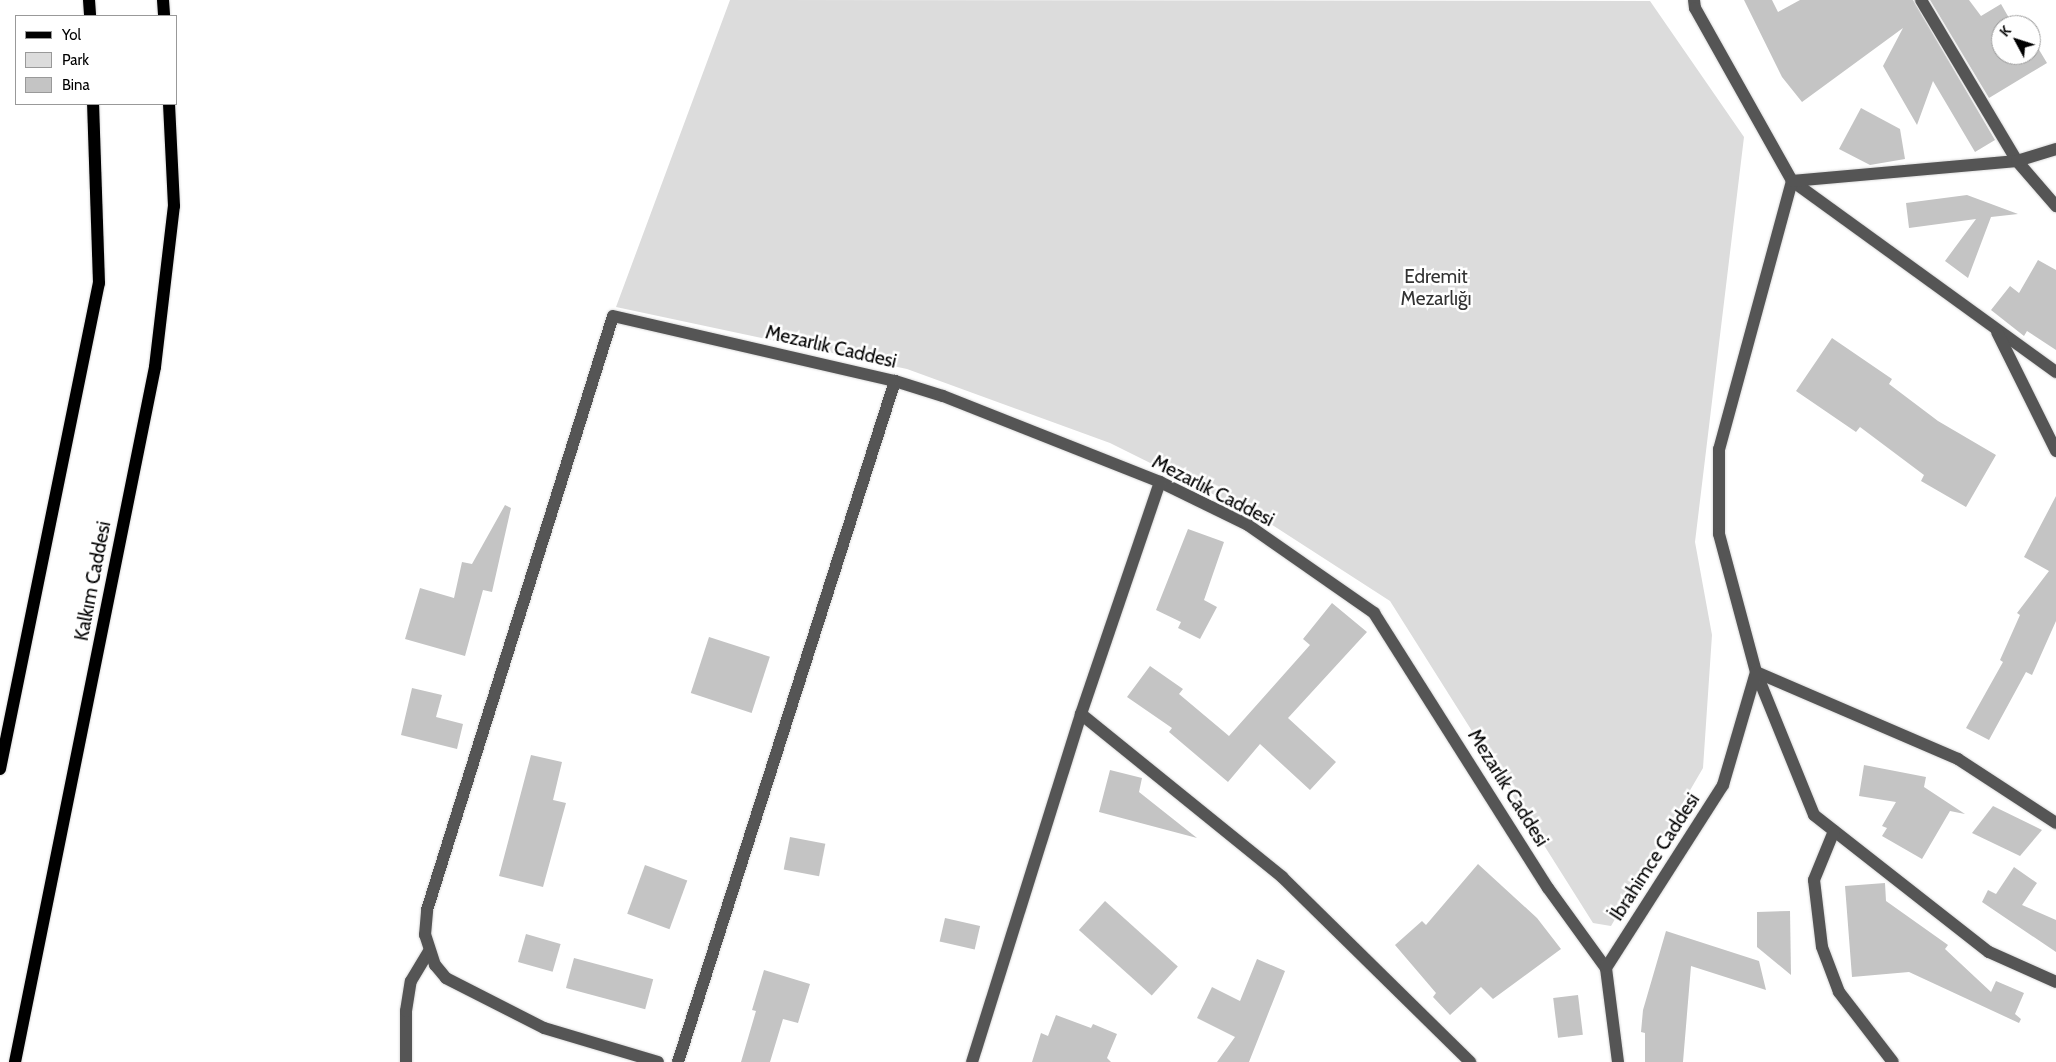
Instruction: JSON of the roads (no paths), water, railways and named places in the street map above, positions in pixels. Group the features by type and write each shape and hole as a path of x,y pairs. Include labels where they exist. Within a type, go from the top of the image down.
{"main road":[{"path":"89,0 90,15"},
{"path":"163,0 164,15"},
{"path":"0,769 99,283 93,105"},
{"name":"Kalkım Caddesi","path":"15,1062 155,367 174,206 168,105"}],"street":[{"path":"1684,0 1694,4 1792,181 1997,332 2056,372"},
{"path":"1921,0 2017,161 2056,206"},
{"path":"1792,181 2017,161 2056,149"},
{"path":"1792,181 1719,449 1718,534 1756,672 1814,815 1989,952 2056,982"},
{"name":"Mezarlık Caddesi","path":"429,951 425,935 427,910 613,316 895,381 943,396 1160,482 1248,526 1374,613 1548,888 1606,968"},
{"path":"1997,332 2056,451"},
{"path":"678,1062 895,381"},
{"path":"972,1062 1081,714 1160,482"},
{"path":"1756,672 1958,759 2056,823"},
{"name":"İbrahimce Caddesi","path":"1606,968 1723,785 1756,672"},
{"path":"1081,714 1282,877 1470,1062"},
{"path":"1834,831 1814,880 1822,948 1839,992 1893,1062"},
{"path":"406,1062 406,1011 411,981 429,951 446,978 544,1028 658,1062"},
{"path":"1606,968 1618,1062"}],"park label":[{"name":"Edremit Mezarlığı","path":"1436,288"}]}
